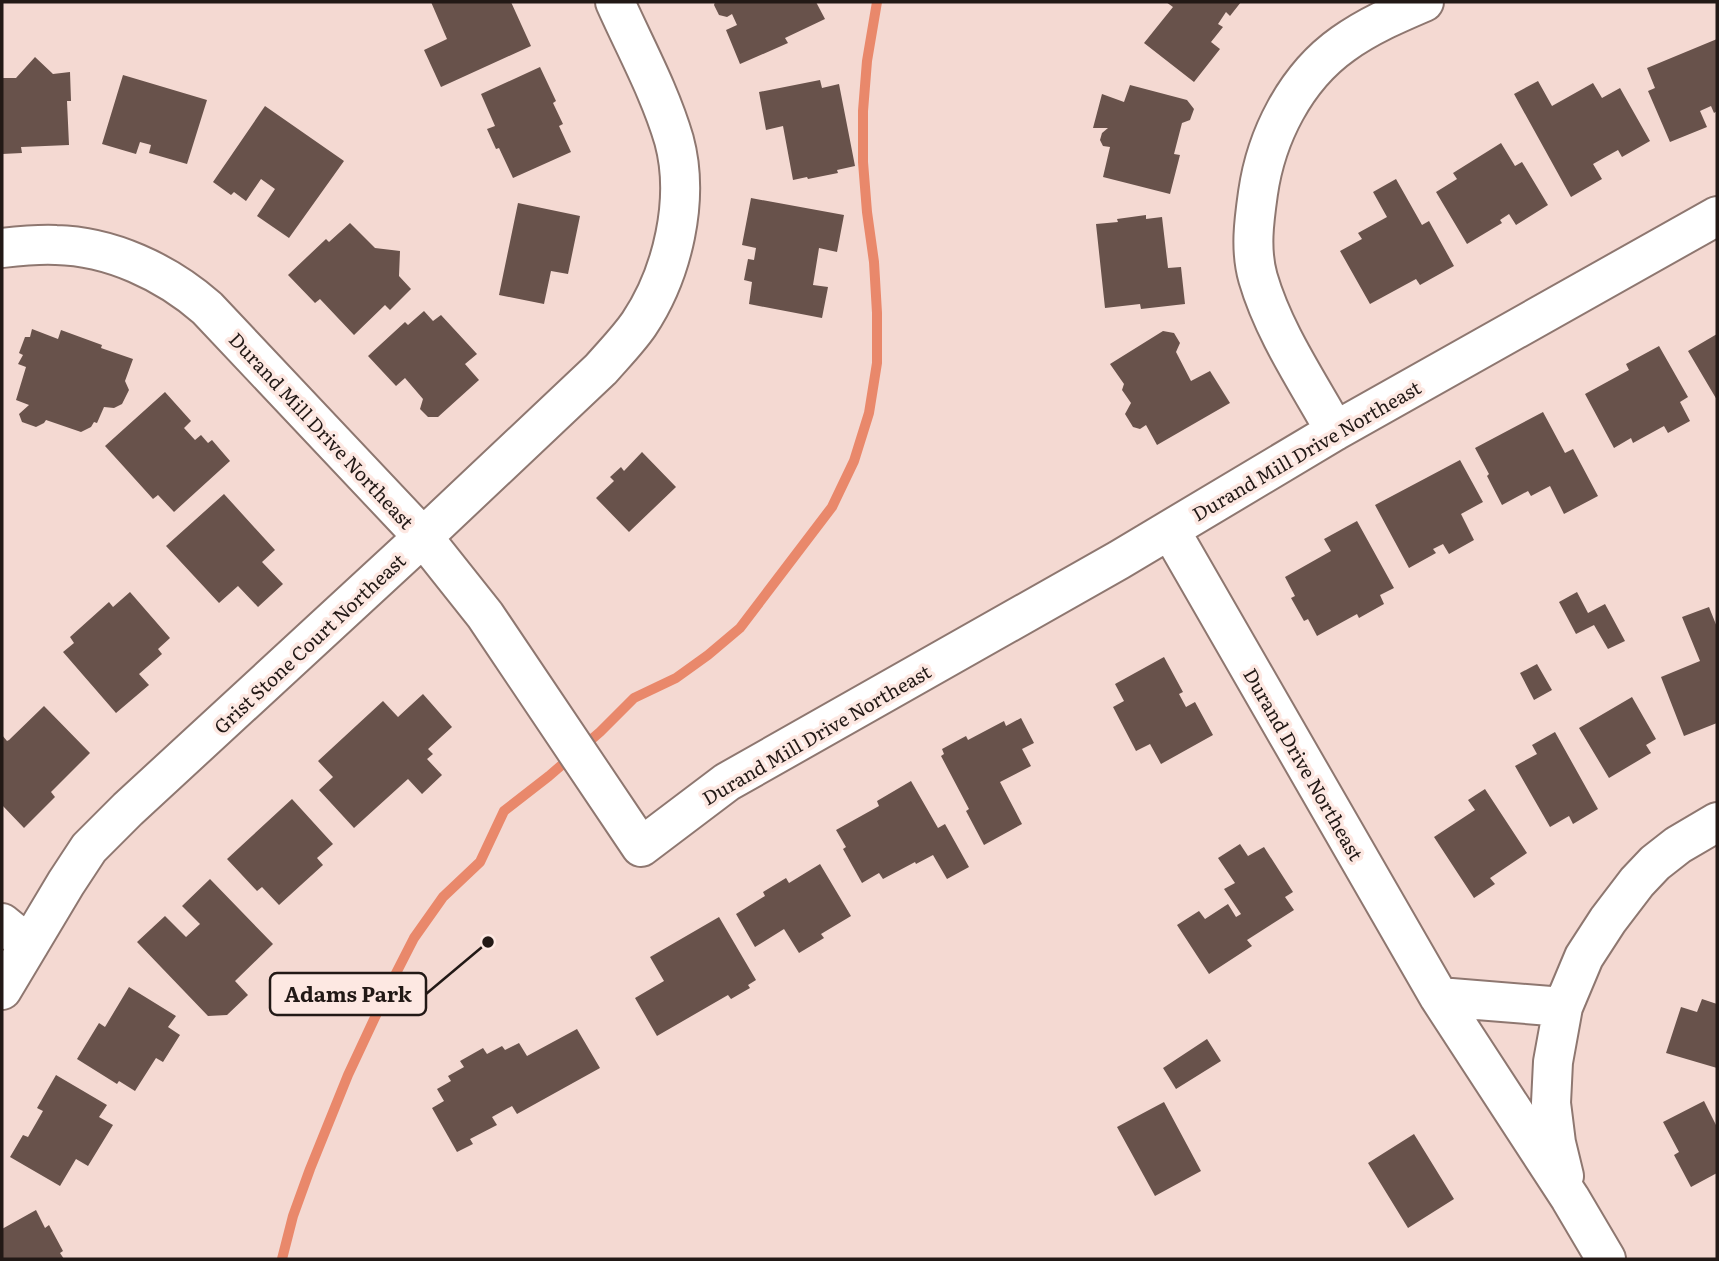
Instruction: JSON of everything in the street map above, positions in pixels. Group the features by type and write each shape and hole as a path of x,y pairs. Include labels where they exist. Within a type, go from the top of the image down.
{"street":[{"name":"Grist Stone Court Northeast","path":"2,990 15,934 66,883 89,848 601,369 640,323 651,303 678,227 680,170 674,140 660,102 615,2"},
{"path":"1335,431 1273,317 1257,276 1253,231 1259,183 1274,132 1302,85 1320,64 1341,45 1365,30 1423,2"},
{"name":"Durand Mill Drive Northeast","path":"2,248 56,245 101,251 158,274 188,291 238,340 423,537 485,615 641,847 727,782 1119,560 1335,431 1717,216"},
{"name":"Durand Drive Northeast","path":"1170,530 1438,997 1570,1198 1606,1259"},
{"path":"1570,1198 1556,1143 1551,1103 1553,1062 1563,1007 1584,957 1637,881 1678,845 1717,822"},
{"path":"1438,997 1563,1007"}],"building":[{"path":"431,2 511,2 531,46 441,87 424,50 447,39"},
{"path":"715,2 816,2 825,19 785,38 788,43 740,64 726,30 737,25 732,14 727,17 719,15"},
{"path":"1166,2 1241,2 1230,16 1226,12 1218,24 1223,27 1211,42 1220,49 1194,82 1144,43 1173,7"},
{"path":"1717,39 1717,111 1714,113 1711,106 1700,111 1707,127 1670,142 1648,91 1655,88 1647,68"},
{"path":"35,57 53,74 70,72 71,101 67,101 69,145 21,147 22,153 2,154 2,78 16,78"},
{"path":"540,67 556,101 553,103 563,124 559,126 571,152 513,178 487,129 495,126 481,94"},
{"path":"123,75 207,100 187,164 149,153 151,145 140,142 136,154 102,144"},
{"path":"820,80 822,88 839,84 855,166 837,170 838,173 793,180 783,126 766,130 759,92"},
{"path":"1538,81 1552,106 1593,83 1602,98 1620,88 1650,141 1622,157 1618,150 1593,164 1602,179 1571,197 1514,94"},
{"path":"1130,85 1187,100 1194,109 1190,120 1182,123 1174,154 1180,155 1170,194 1103,177 1110,147 1103,146 1100,140 1102,133 1108,128 1093,128 1102,94 1124,102"},
{"path":"265,106 344,161 289,238 257,216 275,189 261,179 246,201 234,192 231,195 213,182"},
{"path":"1501,143 1515,166 1522,162 1548,205 1516,225 1509,214 1500,220 1502,223 1467,244 1436,192 1457,179 1453,173"},
{"path":"1396,179 1422,225 1429,221 1454,266 1420,285 1416,279 1370,304 1340,251 1362,239 1358,233 1387,217 1373,192"},
{"path":"751,198 844,215 837,252 819,248 813,285 828,287 822,318 749,304 752,282 744,280 748,259 754,260 756,248 742,245"},
{"path":"518,203 580,216 568,274 551,271 544,304 499,295"},
{"path":"1146,215 1146,219 1162,217 1168,268 1181,267 1185,304 1141,309 1140,304 1105,308 1096,224"},
{"path":"350,223 375,248 400,251 399,276 411,289 390,310 385,305 354,335 320,299 315,303 288,275 326,239 329,242"},
{"path":"424,311 433,321 441,315 477,354 465,364 479,380 438,417 428,417 420,409 423,399 405,378 396,386 368,356 405,322 408,325"},
{"path":"32,329 58,339 61,330 133,359 125,381 129,390 122,404 114,408 104,407 97,423 94,422 91,427 81,432 46,420 36,427 22,422 19,414 29,405 16,400 26,367 18,364 23,355 19,353 25,337 30,337"},
{"path":"1163,331 1174,333 1180,343 1176,352 1191,381 1210,371 1230,403 1157,445 1146,425 1140,429 1133,427 1125,414 1131,403 1122,390 1124,384 1110,364"},
{"path":"1717,334 1717,400 1688,351"},
{"path":"1659,346 1688,397 1680,402 1690,421 1668,433 1664,426 1633,443 1631,438 1614,448 1585,394 1629,370 1626,364"},
{"path":"165,392 191,421 184,428 195,440 201,435 208,443 212,440 230,461 174,512 158,495 153,499 105,446"},
{"path":"1543,412 1565,453 1573,449 1598,496 1564,514 1550,486 1531,496 1528,491 1502,505 1475,448"},
{"path":"642,452 676,487 629,532 596,498 614,481 610,477 621,467 624,471"},
{"path":"1460,460 1483,502 1461,514 1474,540 1449,554 1443,544 1433,549 1436,553 1409,568 1375,505"},
{"path":"224,494 275,550 262,562 283,584 258,607 238,586 219,603 166,546"},
{"path":"1357,521 1394,588 1380,595 1384,604 1359,618 1357,614 1317,636 1308,619 1304,621 1291,598 1295,596 1285,577 1331,551 1324,539"},
{"path":"130,592 170,638 158,649 162,654 139,674 149,685 116,713 63,652 74,643 70,637 109,602 113,607"},
{"path":"1577,592 1588,613 1605,604 1625,641 1608,649 1594,625 1576,634 1559,602"},
{"path":"1709,607 1717,627 1717,723 1684,736 1661,677 1700,661 1682,617"},
{"path":"1164,657 1183,692 1179,694 1186,707 1195,702 1213,735 1161,764 1150,744 1136,751 1113,707 1124,701 1115,684"},
{"path":"1537,664 1552,690 1534,700 1520,673"},
{"path":"423,694 452,727 428,749 433,754 427,759 442,775 422,794 408,779 354,828 319,790 333,777 318,761 383,701 398,717"},
{"path":"1632,697 1656,739 1646,745 1651,753 1609,778 1579,728"},
{"path":"44,706 90,753 51,792 55,797 24,828 2,805 2,735 9,740"},
{"path":"1021,718 1034,743 1022,749 1031,766 1000,782 1022,824 984,845 966,811 969,809 941,756 944,754 942,749 966,736 968,740 1004,721 1006,726"},
{"path":"1555,732 1598,809 1573,824 1569,816 1550,827 1515,766 1537,754 1532,745"},
{"path":"911,781 938,828 945,824 969,867 947,879 933,855 883,879 879,873 862,883 836,830 879,806 877,801"},
{"path":"1485,789 1527,853 1490,878 1495,884 1474,898 1434,837 1475,810 1468,800"},
{"path":"292,799 333,844 317,858 323,865 279,905 262,887 257,891 227,859"},
{"path":"1240,844 1248,856 1264,847 1293,892 1285,897 1294,910 1247,940 1252,946 1209,974 1177,925 1199,911 1205,919 1228,904 1236,917 1241,914 1224,889 1235,883 1218,858"},
{"path":"820,864 851,916 821,934 824,938 799,953 784,929 755,947 736,914 765,896 763,892 786,878 789,883"},
{"path":"210,879 273,944 235,981 248,995 227,1015 208,1016 137,942 165,916 186,937 200,924 182,906"},
{"path":"719,917 756,980 748,985 750,988 731,999 728,995 657,1036 635,998 664,981 650,957"},
{"path":"129,987 176,1016 168,1027 180,1035 163,1062 156,1058 135,1091 119,1081 117,1084 77,1059 99,1023 105,1027"},
{"path":"1702,999 1717,1004 1717,1068 1666,1053 1681,1007 1697,1012"},
{"path":"577,1029 600,1068 517,1114 512,1106 492,1117 497,1125 470,1139 473,1144 457,1152 432,1108 444,1101 437,1089 451,1081 448,1076 464,1067 460,1061 483,1048 487,1054 502,1046 505,1050 519,1043 527,1056"},
{"path":"1207,1039 1221,1061 1176,1089 1163,1068"},
{"path":"56,1075 107,1105 99,1117 113,1125 88,1166 76,1159 60,1186 10,1157 23,1135 28,1137 43,1111 37,1108"},
{"path":"1704,1101 1717,1127 1717,1173 1691,1187 1674,1155 1679,1152 1663,1122"},
{"path":"1164,1102 1201,1171 1155,1196 1117,1127"},
{"path":"1414,1134 1454,1199 1408,1228 1368,1163"},
{"path":"36,1210 45,1228 49,1225 63,1251 60,1253 64,1259 2,1259 2,1229"}],"waterway":[{"path":"282,1259 293,1216 310,1169 348,1075 391,983 414,938 443,897 480,862 504,811 600,732 634,698 676,678 740,628 832,507 854,461 869,413 877,363 874,262 863,162 867,61 877,2"}],"place":[{"name":"Adams Park","path":"488,942"}]}
